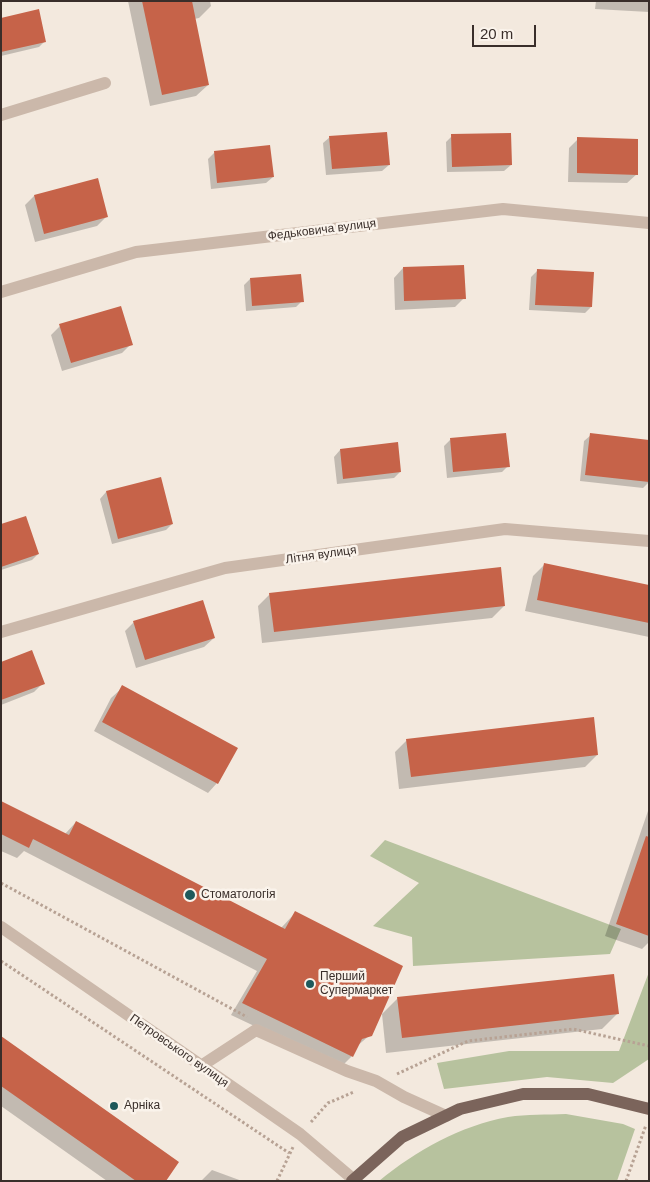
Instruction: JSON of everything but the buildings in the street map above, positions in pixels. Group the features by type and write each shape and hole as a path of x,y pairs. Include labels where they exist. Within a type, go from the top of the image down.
{"main road":[{"path":"352,1180 402,1138 460,1108 523,1094 588,1094 649,1109"}],"street":[{"path":"1,115 105,83"},
{"name":"Федьковича вулиця","path":"1,292 136,252 503,209 649,223"},
{"name":"Літня вулиця","path":"1,632 225,568 292,558 505,529 649,541"},
{"name":"Петровського вулиця","path":"1,927 300,1134 352,1180"},
{"path":"201,1066 256,1030 347,1071 376,1081 404,1097 446,1116"}],"path":[{"path":"1,883 252,1020"},
{"path":"1,961 289,1153"},
{"path":"390,1077 468,1041 573,1030 649,1046"},
{"path":"626,1181 649,1116"}],"green space":[{"path":"385,840 621,929 610,954 413,966 412,937 373,926 419,883 370,856"},
{"path":"649,972 649,1059 613,1083 547,1077 444,1089 437,1063 509,1051 619,1051"},
{"path":"566,1114 623,1124 635,1129 617,1181 379,1181 408,1159 440,1141 473,1126 508,1117"}],"place":[{"name":"Стоматологія","path":"190,895"},
{"name":"Перший Супермаркет","path":"310,984"},
{"name":"Арніка","path":"114,1106"}]}
